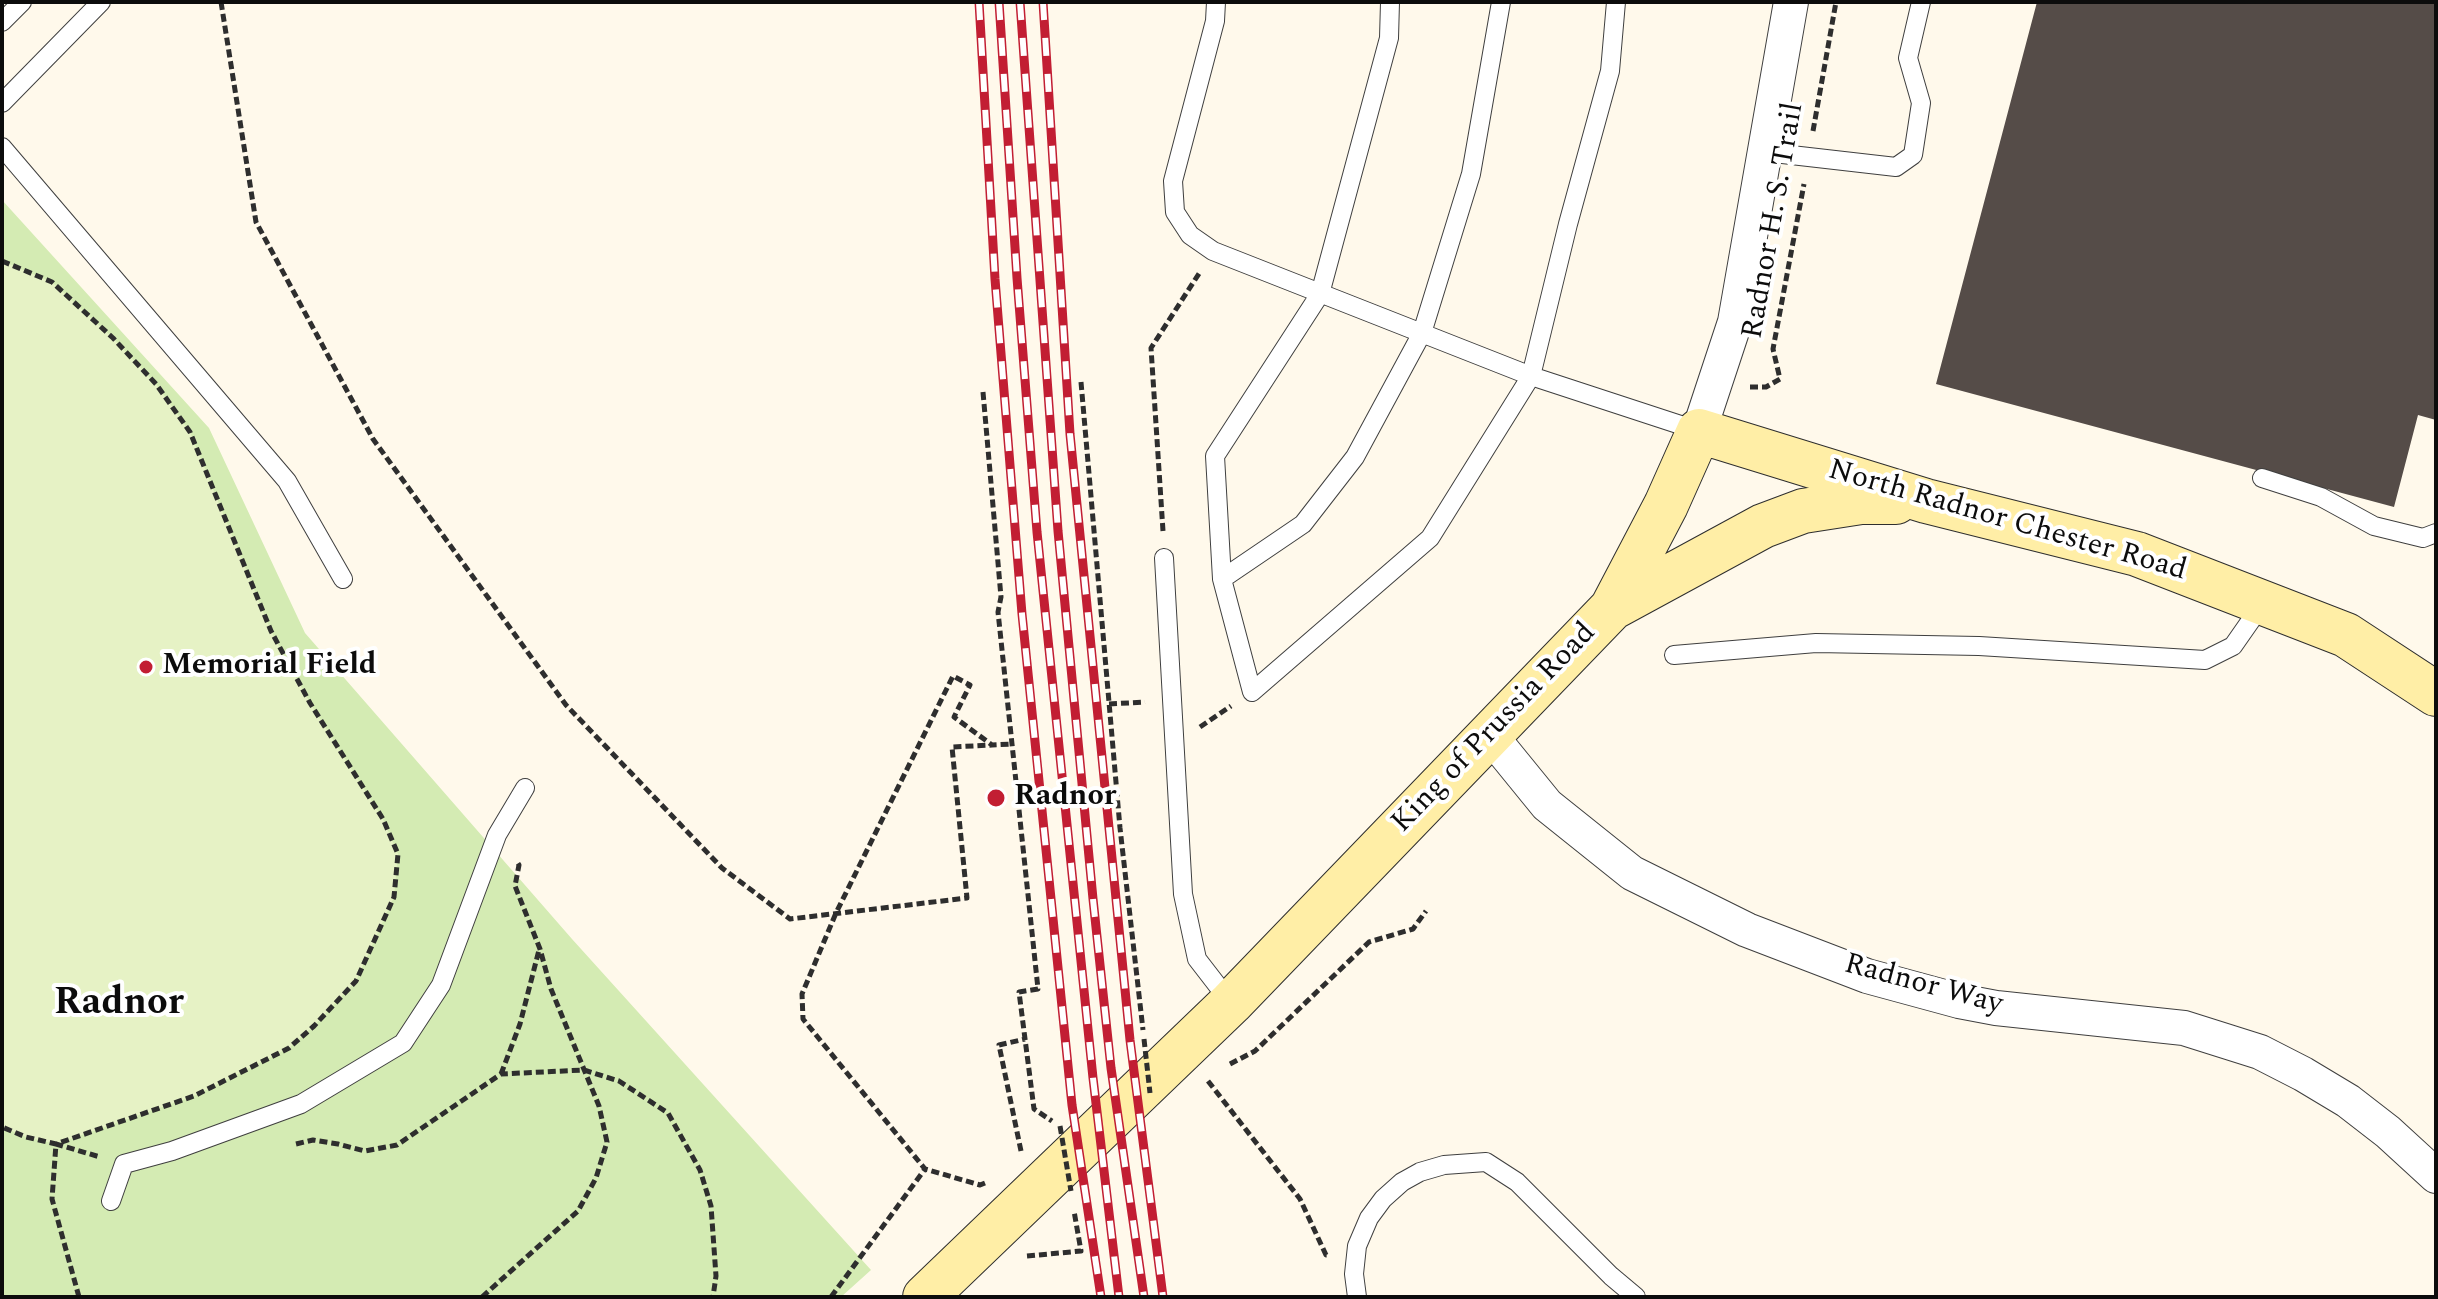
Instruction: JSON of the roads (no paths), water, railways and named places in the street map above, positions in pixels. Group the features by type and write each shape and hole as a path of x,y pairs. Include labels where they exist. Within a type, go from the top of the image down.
{"main road":[{"name":"North Radnor Chester Road","path":"1699,431 1926,501 2137,554 2346,635 2436,694"},
{"name":"King of Prussia Road","path":"925,1297 1231,1003 1612,608 1666,505 1699,431"},
{"path":"1612,608 1763,526 1803,511 1861,502 1926,501"}],"street":[{"name":"King of Prussia Road","path":"1699,431 1735,322 1791,2"},
{"name":"Radnor Way","path":"1490,735 1547,805 1632,873 1747,930 1867,976 1959,1001 1996,1008 2184,1028 2247,1048 2303,1074 2348,1101 2436,1176"}],"lane":[{"path":"2,22 22,2"},
{"path":"2,103 101,2"},
{"path":"1216,2 1215,21 1173,181 1175,212 1190,235 1213,251 1531,376 1699,431"},
{"path":"1390,2 1389,38 1320,294 1215,456 1222,579 1252,692 1430,538 1531,376 1610,71 1616,2"},
{"path":"1222,579 1303,524 1355,457 1422,333 1471,174 1501,2"},
{"path":"1765,152 1896,167 1913,155 1921,103 1908,58 1921,2"},
{"path":"2,147 287,481 343,579"},
{"path":"2262,478 2321,497 2374,526 2423,538 2436,533"},
{"path":"1164,558 1183,894 1197,959 1231,1003"},
{"path":"1674,655 1816,643 1979,646 2205,660 2233,646 2263,603"},
{"path":"111,1201 124,1164 172,1151 301,1104 403,1043 441,985 497,835 525,788"},
{"path":"1357,1297 1354,1274 1357,1246 1369,1218 1383,1199 1402,1182 1420,1172 1444,1165 1486,1162 1517,1182 1636,1297"}],"railway":[{"path":"979,2 995,279 1022,614 1072,1105 1101,1297"},
{"path":"999,2 1037,532 1093,1078 1119,1297"},
{"path":"1020,2 1058,531 1093,899 1111,1068 1144,1297"},
{"path":"1043,2 1070,434 1130,1040 1163,1297"}],"place":[{"name":"Memorial Field","path":"146,667"},
{"name":"Radnor","path":"996,798"}],"district":[{"name":"Radnor","path":"119,1006"}]}
